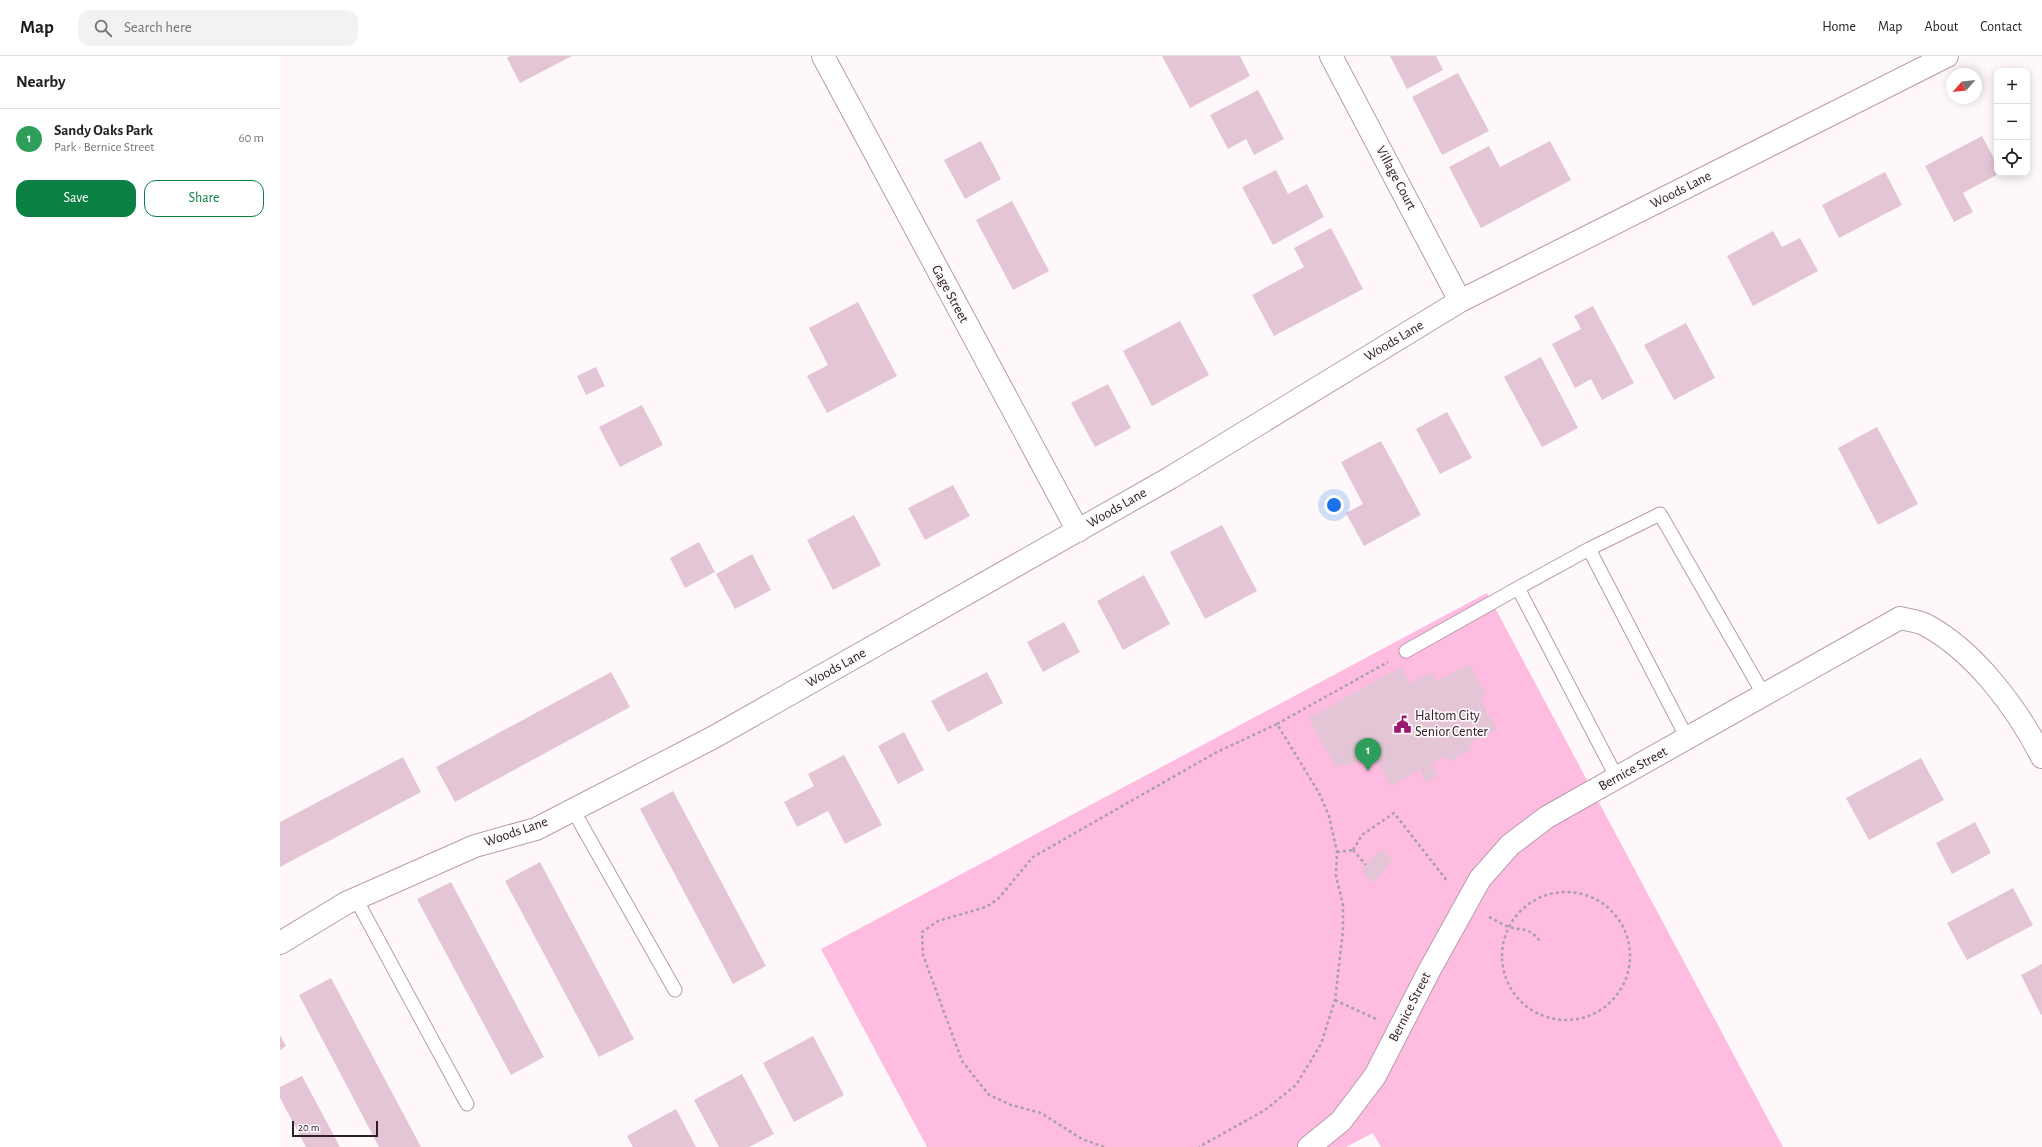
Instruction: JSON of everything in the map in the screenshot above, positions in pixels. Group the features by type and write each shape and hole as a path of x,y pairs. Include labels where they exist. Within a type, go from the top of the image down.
{"street":[{"name":"Gage Street","path":"822,56 1078,531"},
{"name":"Village Court","path":"1331,56 1460,301"},
{"name":"Woods Lane","path":"280,944 356,899 475,846 536,829 714,737 1170,478 1460,301 1947,56"},
{"name":"Bernice Street","path":"1309,1147 1341,1121 1375,1076 1398,1029 1480,879 1510,845 1547,817 1900,618 1923,624 1953,643 1984,673 1994,683 2033,739 2042,757"}],"lane":[{"path":"1406,651 1589,549 1660,514 1764,695"},
{"path":"1589,549 1687,738"},
{"path":"1518,588 1617,778"},
{"path":"573,810 675,990"},
{"path":"356,899 467,1104"}],"path":[{"path":"1104,1147 1082,1139 1041,1113 1011,1105 989,1095 962,1062 923,955 922,932 938,921 986,907 998,899 1033,857 1215,752 1277,724 1406,651"},
{"path":"1199,1147 1265,1110 1296,1085 1321,1044 1335,1000 1343,931 1343,905 1336,876 1337,852 1330,816 1319,793 1277,724"},
{"path":"1353,850 1362,835 1394,813 1466,904 1509,927 1522,928 1534,933 1540,940"},
{"path":"1337,852 1353,850"},
{"path":"1353,850 1366,865"},
{"path":"1564,892 1583,894 1602,902 1617,915 1627,935 1631,952 1628,973 1616,997 1598,1012 1577,1020 1553,1019 1536,1012 1518,1000 1506,979 1502,954 1504,939 1509,927 1514,917 1529,903 1548,894 1564,892"},
{"path":"1335,1000 1398,1029"}],"shaded area":[{"path":"1487,593 1783,1147 1381,1147 1373,1133 1346,1147 927,1147 821,949"}],"building":[{"path":"510,56 572,56 520,83 507,58"},
{"path":"1162,56 1240,56 1250,76 1190,108"},
{"path":"1390,56 1436,56 1443,70 1407,89"},
{"path":"1458,73 1489,131 1442,155 1412,97"},
{"path":"1258,90 1284,139 1254,155 1246,139 1228,149 1210,115"},
{"path":"1982,136 1994,158 1994,176 1963,193 1973,212 1954,222 1925,166"},
{"path":"981,141 1001,179 965,199 944,160"},
{"path":"1550,141 1571,180 1481,228 1449,167 1489,146 1500,167"},
{"path":"1276,170 1288,194 1307,184 1324,217 1273,245 1242,187"},
{"path":"1885,172 1902,205 1839,238 1822,205"},
{"path":"1012,201 1049,271 1013,290 976,220"},
{"path":"1331,228 1363,289 1274,336 1252,295 1304,267 1294,248"},
{"path":"1773,231 1782,247 1800,238 1818,271 1753,306 1727,256"},
{"path":"858,302 897,376 827,413 807,376 828,365 809,328"},
{"path":"1593,306 1634,383 1602,400 1591,379 1575,388 1552,344 1581,329 1574,316"},
{"path":"1180,321 1209,375 1152,406 1123,351"},
{"path":"1686,323 1715,378 1674,400 1644,345"},
{"path":"1541,357 1578,428 1542,447 1504,377"},
{"path":"596,367 605,386 586,395 577,376"},
{"path":"1108,384 1131,428 1095,447 1071,403"},
{"path":"642,405 663,445 620,467 599,427"},
{"path":"1447,412 1472,458 1440,474 1416,429"},
{"path":"1877,427 1918,504 1878,525 1838,448"},
{"path":"1381,441 1421,515 1364,546 1346,513 1363,504 1341,462"},
{"path":"953,485 970,516 925,540 908,508"},
{"path":"854,515 881,565 833,590 807,540"},
{"path":"1222,525 1257,591 1205,619 1170,552"},
{"path":"699,542 715,572 685,588 670,558"},
{"path":"752,554 771,590 735,609 716,574"},
{"path":"1144,575 1170,624 1123,650 1097,601"},
{"path":"1064,622 1080,652 1043,672 1027,642"},
{"name":"Haltom City Senior Center","path":"1469,664 1487,695 1480,699 1497,729 1469,744 1472,749 1449,762 1446,756 1431,764 1438,776 1426,783 1420,770 1391,786 1370,749 1362,754 1363,757 1347,766 1345,763 1336,768 1308,718 1401,667 1410,683 1432,672 1437,681"},
{"path":"611,672 630,707 455,802 436,767"},
{"path":"987,672 1003,703 948,732 931,701"},
{"path":"904,732 924,770 898,784 878,746"},
{"path":"844,755 882,825 845,844 828,811 797,827 784,802 814,786 808,774"},
{"path":"403,757 421,792 280,867 280,822"},
{"path":"1921,758 1944,800 1869,840 1846,798"},
{"path":"673,791 766,966 733,984 640,809"},
{"path":"1975,822 1991,853 1952,874 1936,843"},
{"path":"1381,849 1393,860 1373,883 1361,871"},
{"path":"540,862 634,1039 599,1057 505,881"},
{"path":"451,882 544,1057 511,1075 417,899"},
{"path":"2013,888 2033,925 1967,960 1947,923"},
{"path":"2042,964 2042,1014 2041,1015 2021,975"},
{"path":"331,978 421,1147 379,1147 299,995"},
{"path":"280,1035 286,1046 280,1050"},
{"path":"813,1036 844,1095 794,1122 763,1063"},
{"path":"742,1074 774,1134 749,1147 719,1147 694,1100"},
{"path":"302,1076 340,1147 306,1147 280,1098 280,1087"},
{"path":"676,1109 696,1147 633,1147 627,1136"}],"place":[{"name":"Haltom City Senior Center","path":"1402,724"},
{"name":"Sandy Oaks Park","path":"1368,771"}]}
